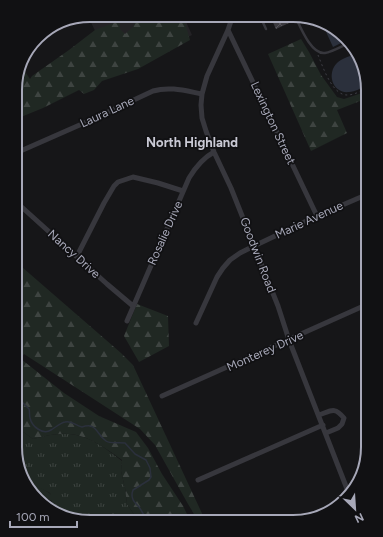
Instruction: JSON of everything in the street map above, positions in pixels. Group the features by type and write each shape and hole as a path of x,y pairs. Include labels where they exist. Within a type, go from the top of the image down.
{"street":[{"name":"Goodwin Road","path":"231,22 207,76 202,94 202,118 214,152 231,188 278,306 289,340 347,489"},
{"name":"Lexington Street","path":"228,30 317,216"},
{"name":"Laura Lane","path":"22,150 153,91 171,88 202,94"},
{"name":"Rosalie Drive","path":"126,321 194,170 214,152"},
{"path":"77,256 104,203 118,182 133,177 158,183 183,192"},
{"name":"Marie Avenue","path":"196,322 217,277 230,260 254,246 361,197"},
{"name":"Nancy Drive","path":"22,206 133,306"},
{"name":"Monterey Drive","path":"162,396 361,307"},
{"path":"319,415 333,410 339,411 344,418 342,424 338,428 326,432"},
{"path":"198,480 323,425"}],"lane":[{"path":"263,22 266,29"},
{"path":"298,23 306,38 316,50 320,52 326,53 344,45"}],"path":[{"path":"316,50 330,83 338,92 347,95 361,91"}],"shaded area":[{"path":"91,22 186,22 192,35 115,73"}],"green space":[{"path":"119,22 120,29 125,34 133,27 135,22 185,22 190,40 138,69 102,81 94,90 84,94 79,90 22,117 22,90 25,72 30,79 95,30"},
{"path":"301,39 321,75 337,97 344,99 361,93 361,101 337,110 347,133 311,151 268,54"},
{"path":"22,267 133,365 203,515 195,515 155,445 140,429 24,354 22,357"},
{"path":"137,304 168,316 169,346 139,362 124,336"},
{"path":"22,360 64,393 99,416 136,432 148,448 188,515 134,515 127,504 121,471 122,460 93,441 77,435 69,434 50,435 33,439 22,431"},
{"path":"22,431 33,439 61,434 78,435 101,446 122,461 121,471 127,504 134,515 90,515 68,511 54,505 50,493 33,484 29,477 24,465"},
{"path":"32,484 52,495 55,506 51,503 52,501 44,497"}],"water":[{"path":"325,30 331,33 342,43 333,47"},
{"path":"352,55 360,77 361,88 351,92 343,92 335,87 332,72 337,63"}],"building":[{"path":"273,22 289,22 289,23 276,29"}],"waterway":[{"path":"22,402 29,409 31,421 35,427 41,431 45,432 51,430 61,423 67,422 72,422 82,427 91,426 94,427 106,441 125,443 135,454 146,460 150,468 151,477 149,480 133,490 132,495 133,500 144,515"}],"district":[{"name":"North Highland","path":"192,142"}]}
